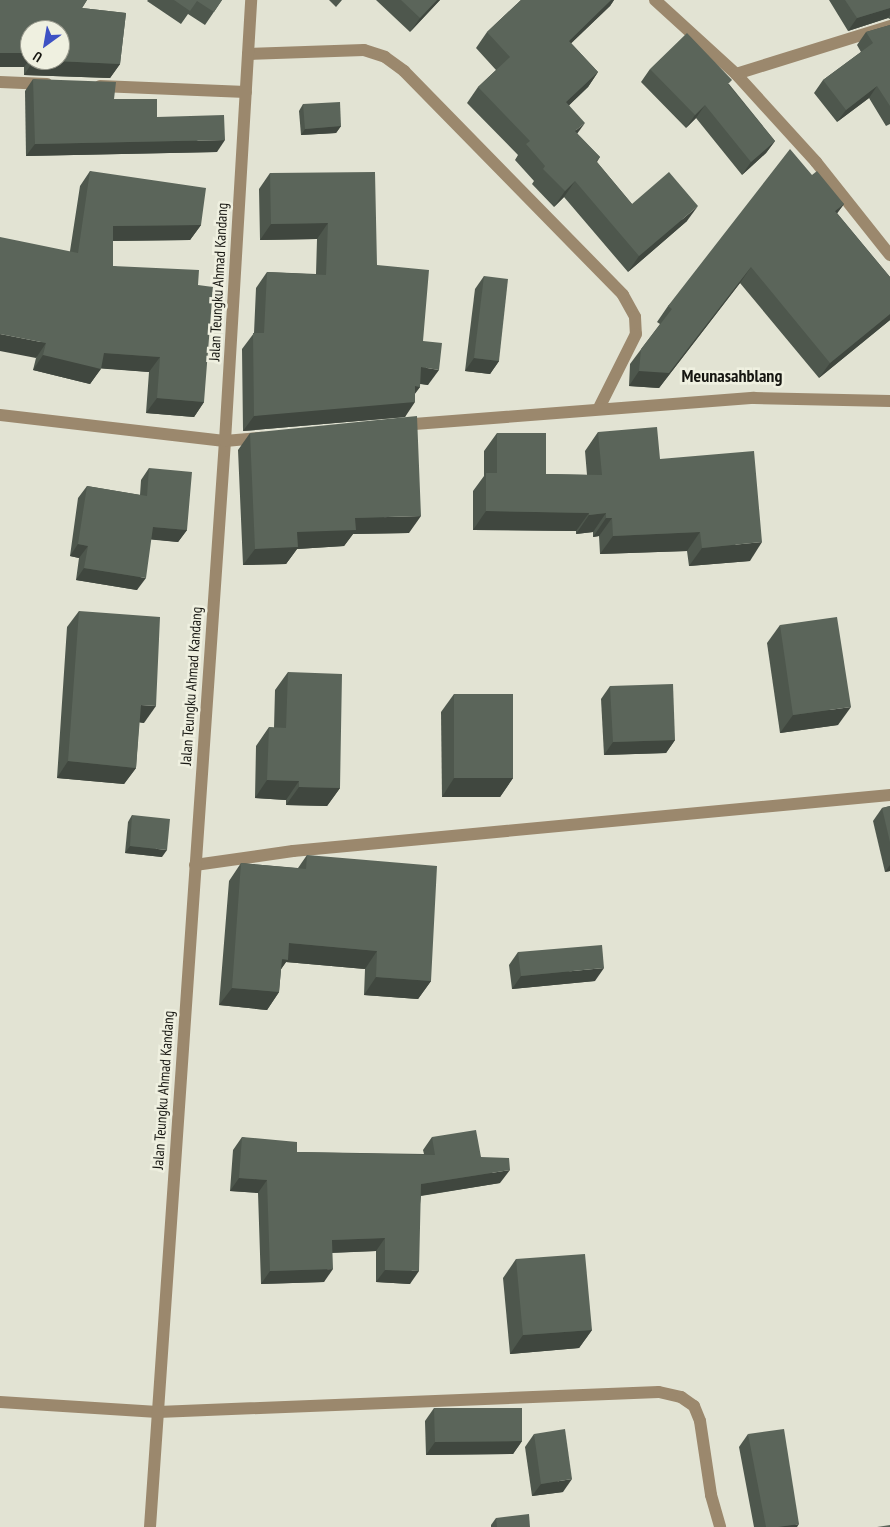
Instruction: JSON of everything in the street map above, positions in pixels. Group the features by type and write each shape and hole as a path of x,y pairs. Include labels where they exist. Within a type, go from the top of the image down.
{"street":[{"name":"Jalan Teungku Ahmad Kandang","path":"150,1527 225,441 251,0"},
{"path":"654,0 736,74 816,162 890,255"},
{"path":"736,74 890,26"},
{"path":"248,54 364,50 384,57 404,71 623,295 635,317 636,334 599,408"},
{"path":"0,82 59,85"},
{"path":"88,86 246,92"},
{"path":"392,426 599,408 754,398 890,401"},
{"path":"0,415 225,441 274,436"},
{"path":"195,865 293,851 890,795"},
{"path":"0,1402 158,1412 659,1392 681,1397 694,1406 700,1421 711,1495 720,1527"}],"building":[{"path":"0,0 87,0 82,8 126,13 120,64 70,62 70,20 20,20 20,53 0,53"},
{"path":"174,0 222,0 214,12 197,1 190,11"},
{"path":"401,0 437,0 420,18"},
{"path":"521,0 611,0 569,41 598,72 566,102 585,123 575,131 600,157 596,161 632,204 669,172 698,206 639,256 575,181 565,191 543,169 545,166 526,144 530,141 478,87 510,57 487,32"},
{"path":"845,0 890,0 890,8 857,18"},
{"path":"890,25 890,106 877,86 846,110 823,80 873,43 866,32"},
{"path":"687,33 732,80 728,84 775,141 751,162 705,105 695,115 650,69"},
{"path":"33,79 116,82 114,99 157,99 157,117 224,115 225,140 35,144"},
{"path":"340,102 341,126 305,129 303,104"},
{"path":"790,149 812,175 817,171 844,204 835,211 890,277 890,314 830,363 751,267 669,373 639,371 641,349 672,309 668,306"},
{"path":"90,171 206,188 201,225 113,226 113,266 199,270 198,285 213,287 204,402 157,398 160,357 104,353 101,369 43,355 46,343 0,334 0,237 78,253"},
{"path":"375,172 377,265 429,270 423,341 442,343 439,370 421,367 420,387 415,386 415,402 254,416 253,333 264,333 267,272 326,275 328,223 271,224 270,173"},
{"path":"484,276 508,279 499,361 474,358"},
{"path":"417,416 421,516 355,518 356,530 297,532 298,547 255,549 250,433"},
{"path":"657,427 660,459 754,451 762,542 702,548 700,532 613,536 612,518 606,518 606,513 589,515 589,513 486,511 486,473 497,473 497,433 546,433 546,474 602,475 598,432"},
{"path":"149,468 192,472 187,530 153,527 146,578 84,568 88,546 78,544 87,486 147,496"},
{"path":"79,611 160,617 156,706 141,705 136,768 68,761"},
{"path":"837,617 851,707 793,715 780,625"},
{"path":"288,672 342,674 340,788 299,787 299,781 267,780 269,727 286,728"},
{"path":"673,684 675,740 613,742 610,686"},
{"path":"454,694 513,694 513,778 454,778"},
{"path":"890,806 890,842 882,808"},
{"path":"132,815 170,819 167,850 130,846"},
{"path":"307,855 437,866 431,981 376,977 377,951 289,943 288,960 282,959 279,992 232,988 241,863 306,869"},
{"path":"602,945 604,968 521,976 518,952"},
{"path":"476,1130 481,1157 509,1158 510,1170 421,1184 419,1271 385,1270 385,1238 332,1240 333,1269 270,1271 267,1180 239,1178 242,1137 297,1142 297,1152 435,1155 432,1137"},
{"path":"585,1254 592,1330 523,1335 516,1259"},
{"path":"434,1408 522,1408 522,1441 435,1442"},
{"path":"565,1429 572,1479 541,1484 534,1434"},
{"path":"784,1429 799,1524 766,1527 748,1434"},
{"path":"529,1514 530,1527 497,1527 496,1518"}],"district":[{"name":"Meunasahblang","path":"732,376"}]}
